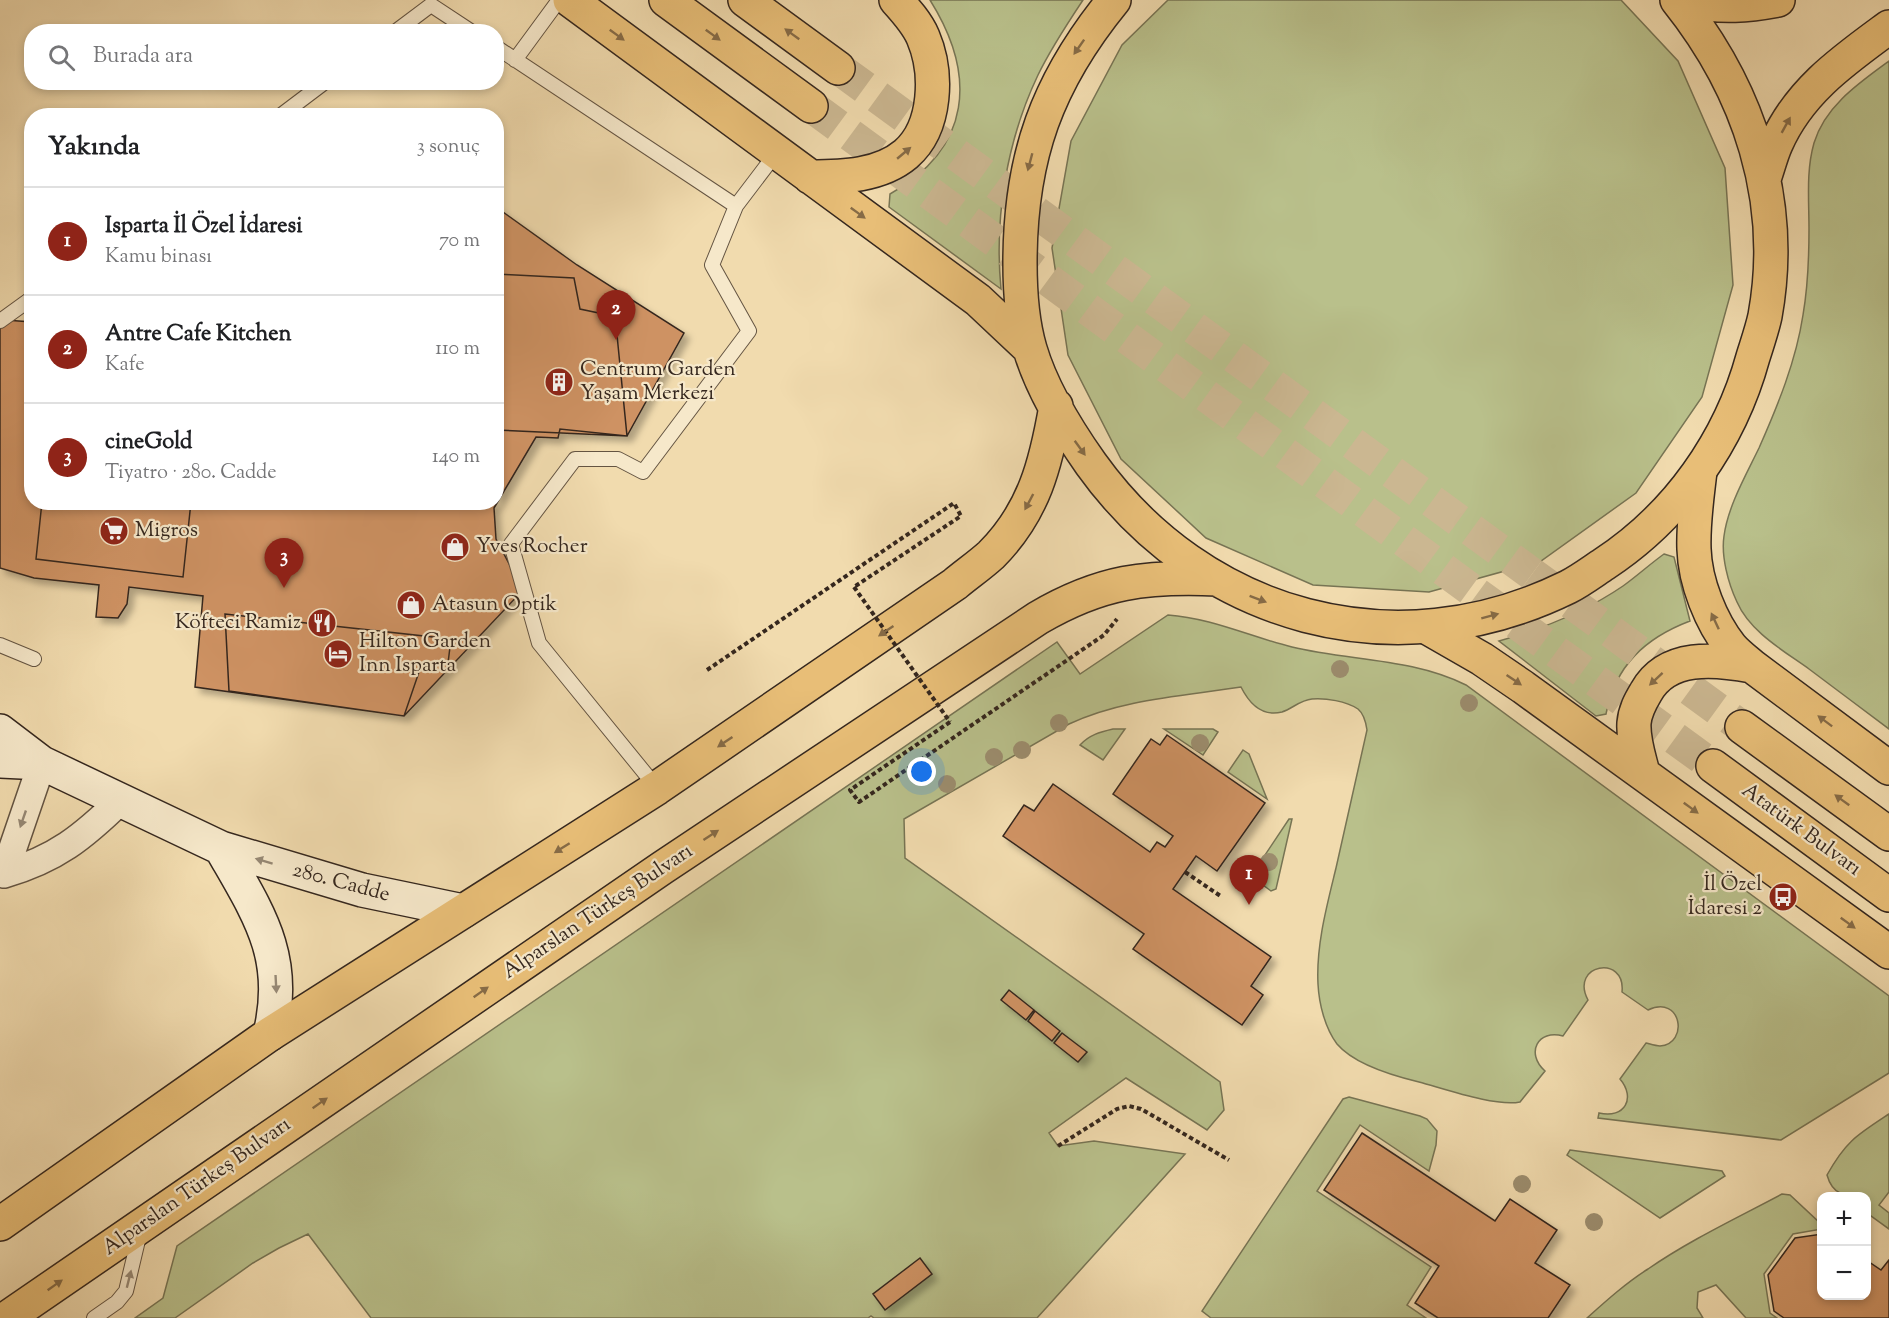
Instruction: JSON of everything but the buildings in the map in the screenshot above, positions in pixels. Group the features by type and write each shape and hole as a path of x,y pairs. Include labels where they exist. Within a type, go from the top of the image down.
{"main road":[{"path":"570,0 978,300 1030,349"},
{"path":"666,0 811,106"},
{"path":"745,0 838,68"},
{"path":"810,177 842,177 867,173 907,153 921,134 930,111 933,87 930,60 922,36 908,13 896,0"},
{"path":"1114,0 1074,52 1047,106 1028,168 1020,227 1020,284 1030,349 1043,382 1074,439 1104,482 1143,524 1187,559 1234,590 1290,611 1342,624 1387,629 1428,628 1463,623 1518,608 1570,586 1620,554 1663,516 1700,471 1730,422 1750,369 1765,316 1771,260 1764,179 1752,132 1738,97 1712,48 1677,0"},
{"path":"1692,0 1729,5 1778,0"},
{"path":"1764,179 1776,143 1792,115 1810,91 1834,67 1889,27"},
{"path":"0,1224 270,1035 657,789 955,584 990,555 1009,534 1033,496 1049,447 1056,406"},
{"path":"1700,471 1694,551 1700,582 1718,628 1732,648 1752,666 1889,768"},
{"name":"Alparslan Türkeş Bulvarı","path":"7,1318 662,868 1038,618 1083,594 1124,583 1173,578 1218,579"},
{"path":"1428,628 1482,658 1889,952"},
{"path":"1643,773 1635,744 1634,722 1638,704 1649,686 1663,673 1681,664 1700,660 1752,666"},
{"path":"1742,727 1889,834"},
{"name":"Atatürk Bulvarı","path":"1713,766 1889,895"}],"street":[{"name":"280. Cadde","path":"0,731 42,763 220,848 362,890 464,911"},
{"name":"280. Cadde","path":"0,761 42,763"},
{"path":"1,877 42,763"},
{"path":"1,877 45,860 67,847 121,801"},
{"path":"220,848 258,914 271,950 277,984 270,1035"}],"lane":[{"path":"515,60 559,0"},
{"path":"406,24 431,5 460,24"},
{"path":"504,52 736,206"},
{"path":"291,108 314,90"},
{"path":"657,789 539,642 511,544 575,459 618,459 643,472 749,331 712,265 736,206 777,152"},
{"path":"0,321 24,304"},
{"path":"0,645 34,659"},
{"path":"94,1318 117,1302 126,1291 142,1226"}],"path":[{"path":"707,670 954,503 962,516 854,587 950,722 850,790 859,802 1104,635"},
{"path":"1185,872 1222,897"},
{"path":"1058,1146 1117,1109 1129,1106 1141,1109 1229,1160"}],"green space":[{"path":"930,0 1083,0 1043,65 1018,126 1005,179 1001,207 999,262 1001,289 889,207 890,194 917,176 937,155 951,132 958,108 960,82 955,55 945,28"},
{"path":"1168,0 1621,0 1678,61 1725,168 1733,285 1702,397 1636,493 1541,561 1429,592 1313,585 1206,538 1121,459 1068,355 1052,248 1071,141 1122,45"},
{"path":"1889,61 1889,729 1779,648 1750,623 1737,602 1731,586 1724,561 1723,544 1733,502 1779,399 1800,332 1807,282 1809,175 1814,143 1826,118 1844,96"},
{"path":"1664,554 1674,557 1690,621 1659,636 1634,656 1617,682 1606,714 1596,716 1499,641 1547,625 1594,604 1623,586"},
{"path":"1168,615 1200,620 1314,652 1403,665 1445,676 1466,685 1889,996 1889,1073 1781,1140 1598,1118 1599,1113 1616,1113 1625,1105 1627,1093 1620,1079 1646,1043 1660,1046 1669,1043 1678,1030 1678,1021 1674,1014 1668,1009 1659,1007 1648,1010 1622,992 1621,980 1616,972 1608,968 1599,968 1586,978 1584,988 1588,1000 1563,1036 1547,1036 1537,1044 1536,1057 1545,1071 1520,1102 1498,1102 1470,1096 1398,1076 1353,1058 1337,1044 1323,1016 1318,969 1320,940 1367,730 1363,716 1353,706 1323,699 1308,700 1282,712 1262,711 1252,703 1241,687 1176,696 1110,709 1069,724 904,819 905,858 1220,1082 1224,1110 1207,1130 1126,1078 1049,1133 1058,1146 1094,1141 1185,1154 1037,1318 874,1318 871,1316 868,1318 371,1318 308,1234 253,1263 175,1318 135,1318 163,1298 177,1246 1057,642 1080,674"},
{"path":"1113,729 1125,729 1103,760 1080,745 1095,734"},
{"path":"1164,729 1213,729 1218,732 1203,755"},
{"path":"1243,750 1249,754 1267,799 1228,772"},
{"path":"1289,819 1292,819 1276,889 1271,891 1251,876"},
{"path":"1349,1097 1420,1116 1427,1119 1437,1131 1429,1171 1360,1125 1317,1191 1431,1267 1407,1305 1426,1318 1211,1318 1202,1311 1343,1099"},
{"path":"1889,1114 1889,1192 1879,1205 1889,1213 1889,1229 1871,1216 1871,1192 1839,1192 1833,1188 1827,1175 1840,1154 1868,1128"},
{"path":"1570,1150 1722,1171 1725,1176 1660,1218 1567,1155"},
{"path":"1782,1194 1790,1195 1817,1220 1817,1230 1793,1234 1764,1274 1770,1313 1777,1318 1746,1318 1716,1285 1698,1292 1697,1308 1703,1318 1587,1318 1640,1274 1680,1248"}],"tunnel":[{"path":"838,68 1532,574"},
{"path":"811,106 1477,594"},
{"path":"1532,574 1742,727"},
{"path":"1477,594 1713,766"}],"place":[{"name":"Antre Cafe Kitchen","path":"616,340"},
{"name":"Centrum Garden Yaşam Merkezi","path":"559,382"},
{"name":"Migros","path":"114,531"},
{"name":"Yves Rocher","path":"455,547"},
{"name":"cineGold","path":"284,588"},
{"name":"Atasun Optik","path":"411,605"},
{"name":"Köfteci Ramiz","path":"322,623"},
{"name":"Hilton Garden Inn Isparta","path":"338,654"},
{"name":"İl Özel İdaresi 2","path":"1783,897"},
{"name":"Isparta İl Özel İdaresi","path":"1249,905"}]}
